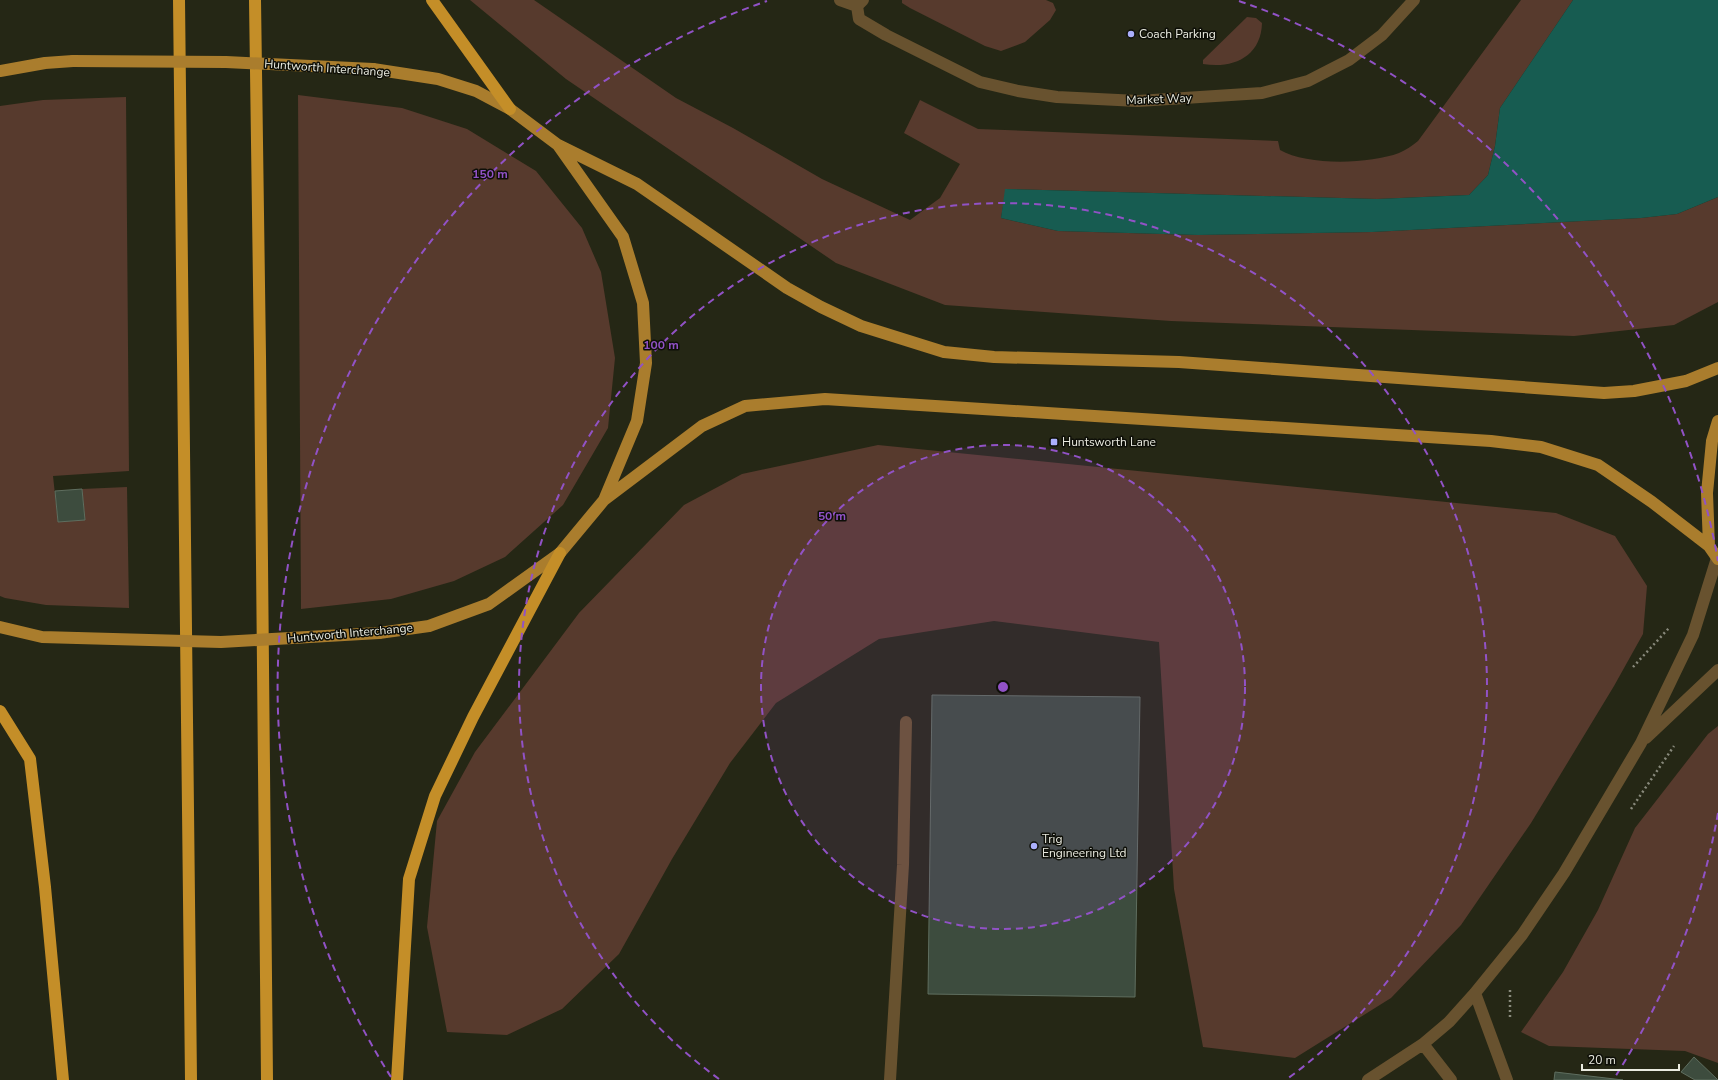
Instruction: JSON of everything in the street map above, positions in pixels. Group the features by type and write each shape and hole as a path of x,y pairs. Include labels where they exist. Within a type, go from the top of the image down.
{"highway":[{"path":"179,0 191,1080"},
{"path":"254,0 260,364 267,1080"},
{"path":"432,0 510,109"},
{"path":"397,1080 409,879 430,811 435,796 473,717 560,553"},
{"path":"0,711 30,759 45,887 63,1080"}],"main road":[{"name":"Huntworth Interchange","path":"0,71 45,63 226,62 373,69 438,79 476,91 510,109 558,145 623,237 642,303 646,362 637,421 604,500 560,553 489,604 429,626 379,633 221,642 42,637 0,626"},
{"path":"558,145 637,184 787,288 821,307 861,326 944,352 994,357 1179,362 1604,393 1634,391 1686,381 1718,368"},
{"path":"604,500 702,426 745,406 825,399 1491,441 1541,447 1598,465 1652,502 1709,546 1717,559"},
{"path":"1709,546 1707,493 1712,441 1718,421"}],"street":[{"path":"840,0 860,3"},
{"name":"Market Way","path":"860,3 860,19 886,35 980,82 1018,92 1057,97 1138,102 1262,93 1308,82 1349,60 1382,35 1414,0"},
{"path":"1368,1080 1423,1044 1449,1022 1475,993 1522,935 1564,873 1641,743 1693,635 1717,559"},
{"path":"1641,743 1718,670"},
{"path":"890,1080 903,865 906,722"},
{"path":"1475,993 1507,1080"},
{"path":"1423,1044 1451,1080"}],"path":[{"path":"1633,667 1669,628"},
{"path":"1628,814 1676,743"},
{"path":"1510,1019 1510,990 1514,984"}],"shaded area":[{"path":"470,0 534,0 676,98 733,128 822,179 910,220 940,198 960,164 904,133 920,100 978,129 1278,141 1280,150 1306,159 1339,162 1387,157 1409,148 1418,141 1521,0 1573,0 1500,108 1495,146 1488,175 1469,195 1377,199 1006,189 1001,218 1058,231 1198,235 1372,232 1641,218 1677,214 1718,197 1718,302 1674,325 1574,336 1171,321 945,305 836,263 566,79"},
{"path":"902,0 1046,0 1053,3 1056,10 1050,20 1025,42 1001,51 985,46 910,8 902,3"},
{"path":"1247,17 1256,18 1262,23 1257,44 1251,52 1235,62 1214,65 1203,64 1203,60"},
{"path":"298,95 402,108 467,129 536,171 582,228 601,272 615,358 608,428 563,505 505,557 454,581 391,599 301,609"},
{"path":"126,97 129,471 53,476 58,522 85,519 82,489 127,487 129,608 46,605 5,598 0,596 0,106 43,100"},
{"path":"878,445 1556,513 1615,536 1647,586 1643,634 1614,686 1531,823 1461,925 1391,998 1295,1058 1203,1047 1174,889 1159,642 994,621 879,639 776,703 730,763 672,859 619,954 562,1009 507,1035 447,1032 427,927 437,821 475,752 579,613 684,505 742,474"},
{"path":"1718,726 1718,1063 1685,1051 1549,1046 1521,1032 1563,972 1598,910 1635,828 1708,734"}],"water":[{"path":"1573,0 1718,0 1718,197 1677,214 1641,218 1372,232 1198,235 1058,231 1001,218 1005,189 1377,199 1469,195 1488,175 1495,146 1500,108"}],"building":[{"path":"82,489 85,520 58,522 55,491"},
{"name":"Trig Engineering Ltd","path":"932,695 1140,697 1135,997 928,994"},
{"path":"1694,1057 1718,1080 1695,1080 1681,1072"},
{"path":"1555,1072 1623,1080 1554,1080"}],"place":[{"name":"Coach Parking","path":"1131,34"},
{"name":"Huntsworth Lane","path":"1054,442"},
{"name":"Trig Engineering Ltd","path":"1034,846"}]}
